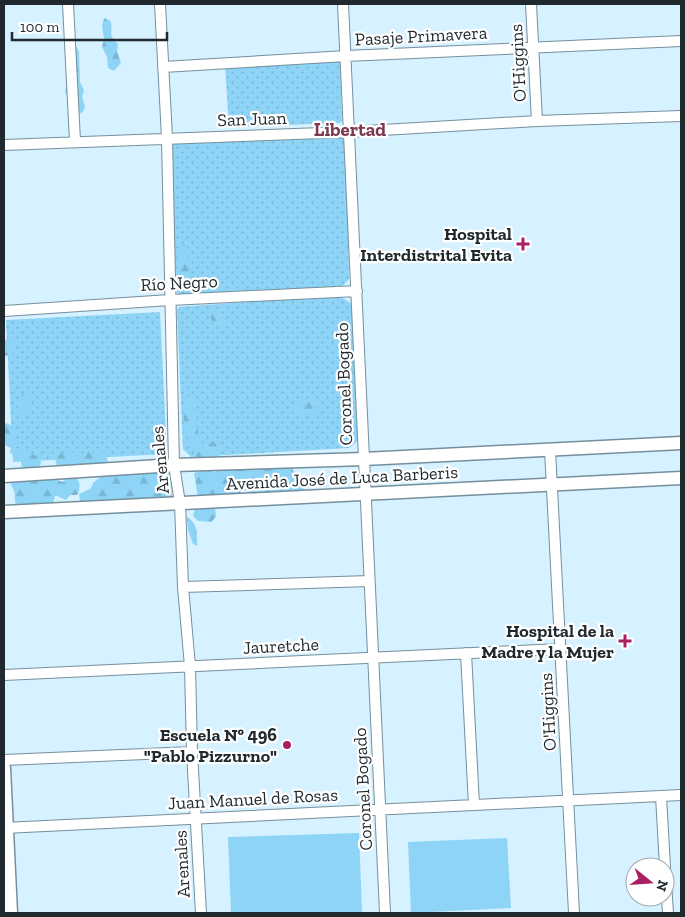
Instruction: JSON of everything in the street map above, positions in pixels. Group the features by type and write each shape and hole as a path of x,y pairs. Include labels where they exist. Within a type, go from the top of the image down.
{"main road":[{"name":"Avenida José de Luca Barberis","path":"4,476 174,465 364,459 681,443"},
{"name":"Avenida José de Luca Barberis","path":"4,512 681,478"},
{"path":"4,768 5,827 11,913"}],"street":[{"path":"68,4 75,141"},
{"name":"Arenales","path":"160,4 167,138 174,465 180,503 183,587 190,666 192,752 201,913"},
{"name":"Coronel Bogado","path":"343,4 385,913"},
{"name":"O'Higgins","path":"531,4 537,122"},
{"name":"Pasaje Primavera","path":"163,67 346,56 681,41"},
{"name":"San Juan","path":"4,145 349,132 681,116"},
{"name":"Río Negro","path":"4,311 170,300 357,292"},
{"name":"O'Higgins","path":"550,450 574,913"},
{"path":"183,587 369,581"},
{"name":"Jauretche","path":"4,675 560,649"},
{"path":"466,653 474,805"},
{"path":"4,760 192,752"},
{"name":"Juan Manuel de Rosas","path":"5,827 681,795"},
{"path":"661,796 664,857"}],"green space":[{"path":"106,18 111,22 111,36 118,44 117,51 121,63 114,71 108,68 107,57 102,47 104,39 102,26"},
{"path":"75,44 79,52 80,82 84,90 82,97 85,106 83,112 79,114 65,92"},
{"path":"340,60 342,121 340,123 229,127 225,66"},
{"path":"346,134 349,279 341,288 180,295 177,292 169,145 172,141"},
{"path":"184,245 187,247 188,268 193,282 205,285 207,292 196,295 187,292 182,286 179,277 178,257"},
{"path":"338,295 352,304 360,439 349,448 191,457 183,449 177,310 179,307"},
{"path":"213,310 223,315 226,324 220,327 213,323 210,315"},
{"path":"160,312 167,454 13,462 6,320"},
{"path":"10,337 15,339 14,352 6,356 4,354 4,339 7,340"},
{"path":"26,392 30,394 32,402 27,414 23,415 18,411 18,406"},
{"path":"189,393 193,398 198,431 202,443 205,446 214,441 221,446 220,455 211,463 200,461 191,446 185,428 185,401"},
{"path":"312,396 318,404 317,414 305,416 294,412 293,405 296,402 304,401"},
{"path":"4,424 12,426 14,431 15,439 12,447 40,457 41,464 37,469 24,469 21,465 21,460 10,452 11,448 5,445"},
{"path":"97,449 104,452 108,461 103,465 60,469 54,456 71,452 81,455 88,450 94,453"},
{"path":"280,466 291,467 306,492 248,494 249,490 242,490 234,501 215,505 216,517 211,522 198,521 193,516 198,497 194,473 205,470 215,472 231,468 273,469"},
{"path":"168,470 171,473 172,498 81,507 79,494 90,489 94,482 104,474"},
{"path":"75,476 80,485 78,494 70,495 66,500 55,496 53,504 18,507 16,505 11,480 48,477 63,482 67,477"},
{"path":"187,517 191,519 195,526 197,546 193,544 188,530"},
{"path":"359,833 362,913 231,913 228,837"},
{"path":"507,838 511,908 411,913 408,842"}],"place":[{"name":"Hospital Interdistrital Evita","path":"523,244"},
{"name":"Hospital de la Madre y la Mujer","path":"625,641"},
{"name":"Escuela N° 496 \"Pablo Pizzurno\"","path":"287,745"}],"district":[{"name":"Libertad","path":"350,129"}]}
